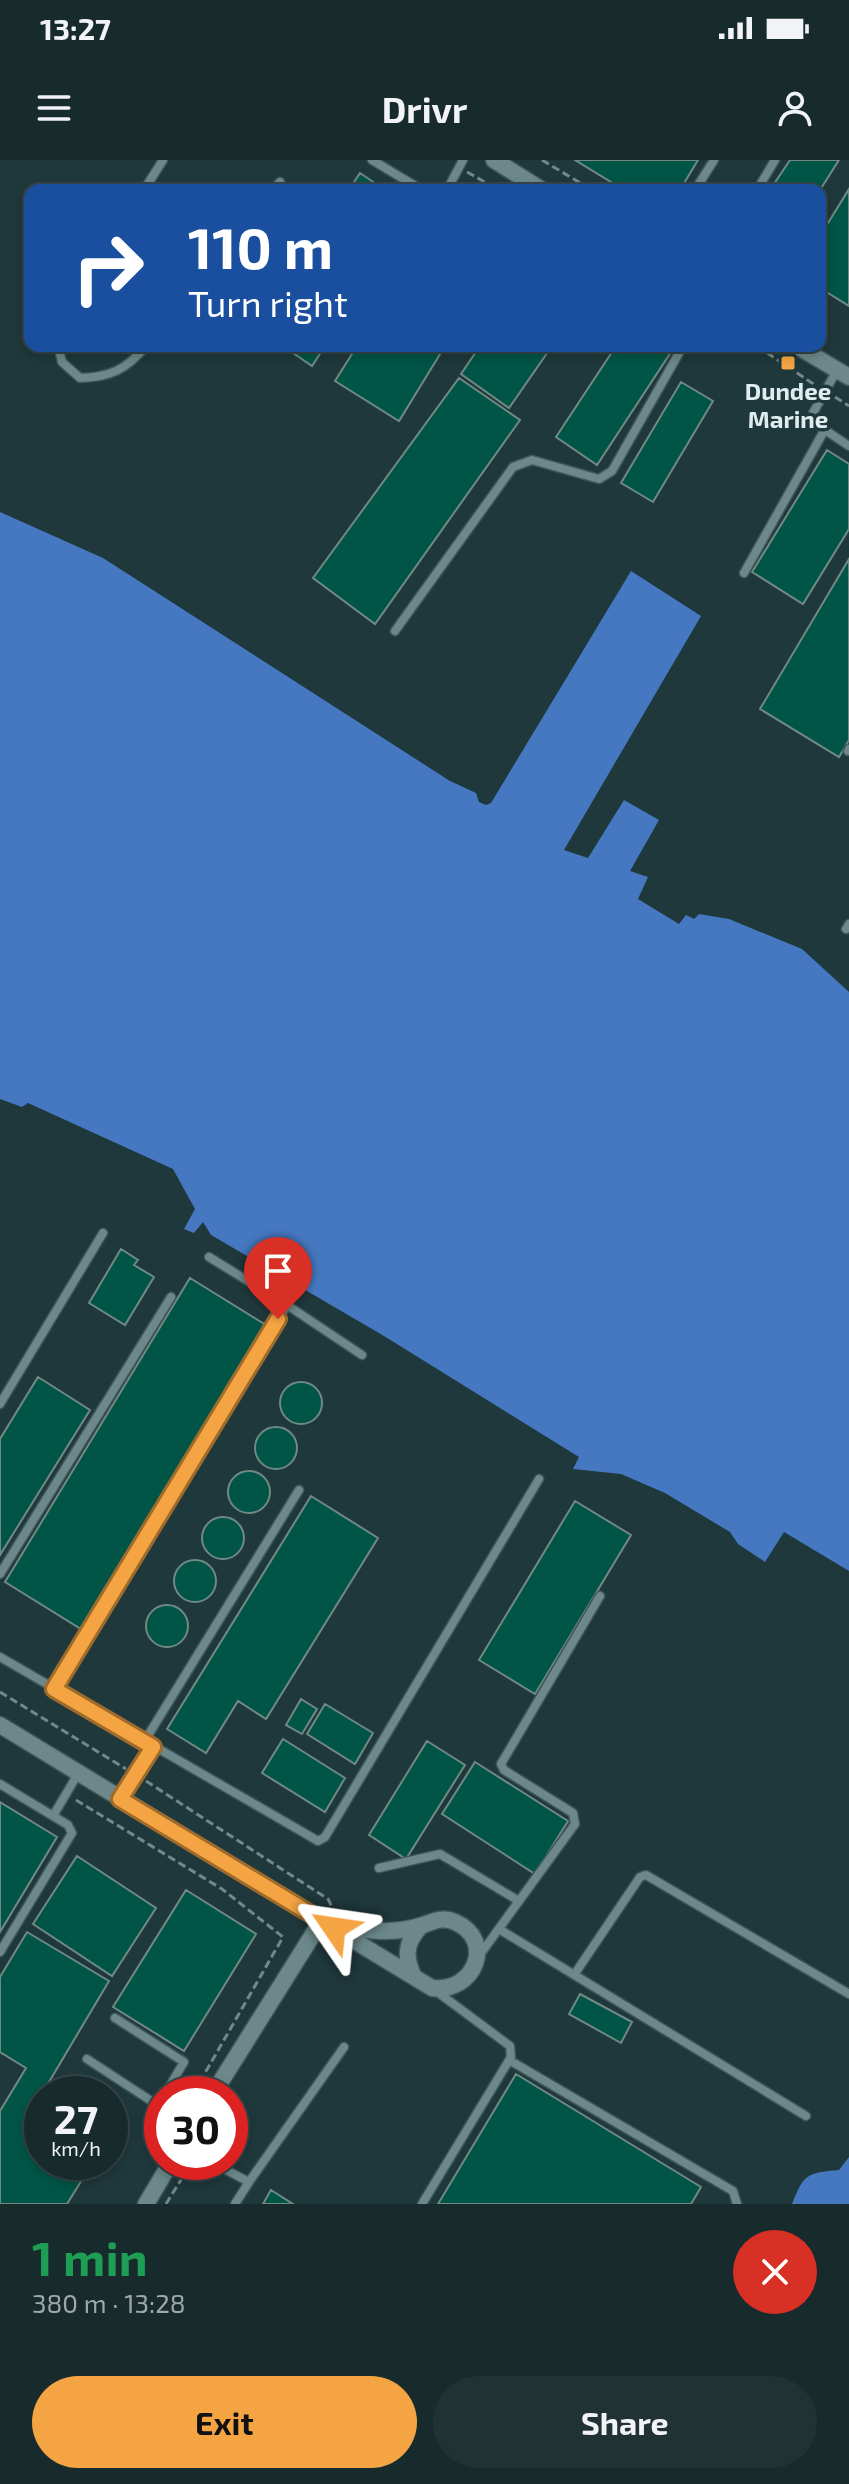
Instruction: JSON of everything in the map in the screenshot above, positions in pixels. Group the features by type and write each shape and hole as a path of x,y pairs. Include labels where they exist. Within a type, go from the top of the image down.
{"street":[{"path":"494,160 532,184"},
{"path":"807,352 843,373"},
{"path":"0,1725 432,1988 455,1987 472,1971 476,1960 476,1948 465,1928 443,1919 421,1926 377,1932 328,1923"},
{"path":"225,2076 328,1923"},
{"path":"413,1975 406,1954 413,1934 421,1926"},
{"path":"146,2204 160,2180"}],"lane":[{"path":"148,184 163,160"},
{"path":"372,160 412,184"},
{"path":"699,184 714,160"},
{"path":"761,184 775,160"},
{"path":"450,184 461,163"},
{"path":"60,352 62,362 80,378 106,377 130,365 141,352"},
{"path":"395,631 513,467 532,460 599,479 612,471 680,352"},
{"path":"843,373 825,391 812,417 814,425 849,446"},
{"path":"744,573 824,431"},
{"path":"0,1404 103,1233"},
{"path":"209,1257 362,1355"},
{"path":"0,1574 171,1297"},
{"path":"54,1689 287,1305"},
{"path":"0,1657 313,1841 322,1840 539,1479"},
{"path":"144,1742 299,1490"},
{"path":"476,1960 576,1820 573,1813 504,1770 501,1759 600,1596"},
{"path":"120,1799 153,1747"},
{"path":"53,1816 79,1772"},
{"path":"0,1784 68,1825 71,1837 0,1952"},
{"path":"379,1868 440,1854 519,1901"},
{"path":"574,1975 640,1877 646,1875 849,1994"},
{"path":"499,1929 806,2116"},
{"path":"422,2204 509,2060 510,2046 432,1988"},
{"path":"115,2018 184,2062 176,2076"},
{"path":"235,2204 344,2047"},
{"path":"87,2059 144,2091"},
{"path":"509,2060 733,2191 737,2204"},
{"path":"245,2180 249,2182"}],"path":[{"path":"542,160 582,184"},
{"path":"461,163 491,184"},
{"path":"766,352 849,406"},
{"path":"0,1692 328,1899 328,1923"},
{"path":"66,1794 222,1889 283,1937 203,2076"},
{"path":"166,2204 181,2180"}],"water":[{"path":"0,512 103,558 450,781 476,793 479,802 486,805 491,803 631,571 701,616 564,850 588,858 624,800 659,820 630,871 648,877 638,899 679,924 686,915 694,919 699,914 729,919 802,949 849,992 849,1571 784,1532 765,1562 738,1544 730,1532 665,1493 621,1474 573,1469 579,1457 384,1336 211,1235 203,1222 194,1233 184,1229 195,1209 173,1169 28,1103 22,1107 0,1099"},
{"path":"849,2157 849,2204 792,2204 803,2181 819,2172 839,2170"}],"building":[{"path":"575,160 698,160 684,184 614,184"},
{"path":"790,160 839,160 824,184 774,184"},
{"path":"360,173 376,184 353,184"},
{"path":"849,189 849,306 826,292 826,226"},
{"path":"292,352 321,352 312,366"},
{"path":"353,352 441,352 399,421 335,381"},
{"path":"476,352 548,352 509,408 461,374"},
{"path":"612,352 671,352 597,465 556,437"},
{"path":"459,378 520,420 375,624 313,578"},
{"path":"681,382 713,401 653,502 621,483"},
{"path":"827,450 849,464 849,529 803,604 752,572"},
{"path":"849,559 849,740 839,757 760,709"},
{"path":"121,1249 138,1260 134,1265 154,1277 125,1325 89,1303"},
{"path":"190,1278 266,1325 81,1629 5,1582"},
{"path":"38,1377 90,1410 0,1555 0,1439"},
{"path":"301,1382 316,1388 322,1403 316,1418 301,1424 286,1418 280,1403 286,1388"},
{"path":"276,1427 291,1433 297,1448 291,1463 276,1469 261,1463 255,1448 261,1433"},
{"path":"249,1471 264,1477 270,1492 264,1507 249,1513 234,1507 228,1492 234,1477"},
{"path":"311,1496 378,1538 266,1719 238,1701 206,1753 167,1729"},
{"path":"575,1501 631,1535 535,1694 479,1660"},
{"path":"223,1517 238,1523 244,1538 238,1553 223,1559 208,1553 202,1538 208,1523"},
{"path":"195,1560 210,1566 216,1581 210,1596 195,1602 180,1596 174,1581 180,1566"},
{"path":"167,1605 182,1611 188,1626 182,1641 167,1647 152,1641 146,1626 152,1611"},
{"path":"301,1699 317,1709 302,1734 286,1725"},
{"path":"325,1704 373,1733 355,1764 307,1734"},
{"path":"283,1739 345,1778 325,1812 262,1773"},
{"path":"427,1741 465,1765 406,1859 369,1835"},
{"path":"475,1762 568,1821 535,1874 442,1814"},
{"path":"0,1802 57,1837 0,1932"},
{"path":"77,1856 156,1908 112,1976 33,1924"},
{"path":"186,1890 256,1934 184,2051 113,2007"},
{"path":"27,1932 109,1981 53,2076 24,2076 24,2180 82,2180 67,2204 0,2204 0,2111 26,2068 0,2052 0,1977"},
{"path":"580,1994 632,2022 621,2043 569,2014"},
{"path":"516,2074 701,2187 691,2204 438,2204"},
{"path":"271,2190 293,2204 263,2204"}],"place":[{"name":"Dundee Marine","path":"788,363"}],"route":[{"path":"278,1319 54,1689 153,1747 120,1799 334,1928"}]}
